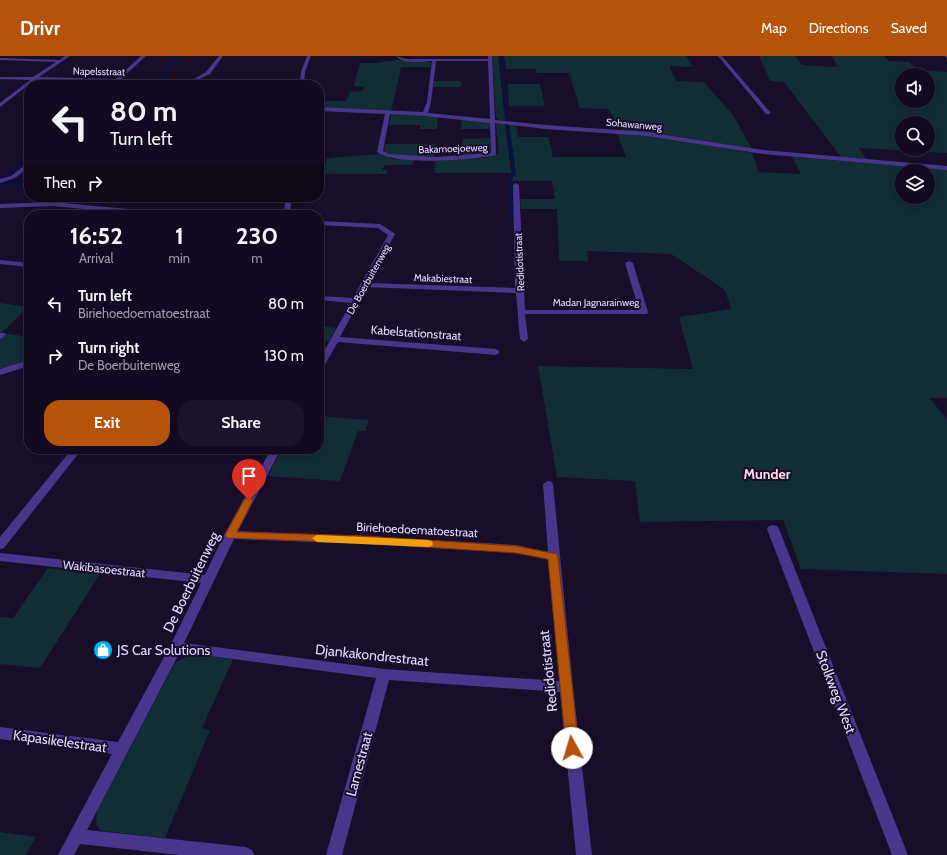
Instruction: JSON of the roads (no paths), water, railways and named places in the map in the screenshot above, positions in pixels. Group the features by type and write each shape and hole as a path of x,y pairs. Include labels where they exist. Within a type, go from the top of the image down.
{"street":[{"path":"32,80 68,56"},
{"path":"117,80 144,56"},
{"path":"195,80 208,73 221,56"},
{"path":"302,80 303,72 309,56"},
{"path":"398,56 406,60 490,58"},
{"path":"720,56 768,113"},
{"name":"Bakamoejoeweg","path":"388,112 380,152 389,157 478,158 494,154 490,58"},
{"path":"0,59 62,61"},
{"path":"425,114 429,102 434,60"},
{"name":"Napelsstraat","path":"0,78 117,80"},
{"path":"0,105 24,86"},
{"name":"Sohawanweg","path":"324,108 425,114 647,134 763,152 947,168"},
{"path":"0,181 13,177 24,168"},
{"name":"Redidotistraat","path":"516,185 517,249 524,339"},
{"path":"0,206 53,204 117,210"},
{"name":"De Boerbuitenweg","path":"324,223 380,226 392,234 324,359"},
{"path":"0,262 24,264"},
{"name":"Madan Jagnarainweg","path":"521,312 644,312 629,263"},
{"name":"Makabiestraat","path":"364,285 521,291"},
{"path":"324,298 356,301"},
{"name":"Kabelstationstraat","path":"335,339 496,352"},
{"path":"0,372 24,364"},
{"path":"0,545 73,454"},
{"name":"De Boerbuitenweg","path":"66,855 176,647 230,535 273,454"},
{"name":"Redidotistraat","path":"548,484 553,557 584,855"},
{"name":"Stolkweg West","path":"773,529 900,855"},
{"name":"Biriehoedoematoestraat","path":"230,535 364,540 516,549 553,557"},
{"name":"Wakibasoestraat","path":"0,558 209,580"},
{"name":"Djankakondrestraat","path":"176,647 384,674 566,687"},
{"name":"Lamestraat","path":"334,855 384,674"},
{"name":"Kapasikelestraat","path":"0,733 121,749"},
{"path":"76,836 246,855"}],"waterway":[{"path":"158,79 180,56"},
{"path":"501,56 507,119"},
{"path":"0,89 9,89"},
{"path":"508,127 510,146"},
{"path":"510,145 514,173 511,177 512,215"},
{"path":"0,178 6,176 24,159"},
{"path":"0,185 24,183"}],"place":[{"name":"JS Car Solutions","path":"103,650"}],"district":[{"name":"Munder","path":"767,474"}]}
